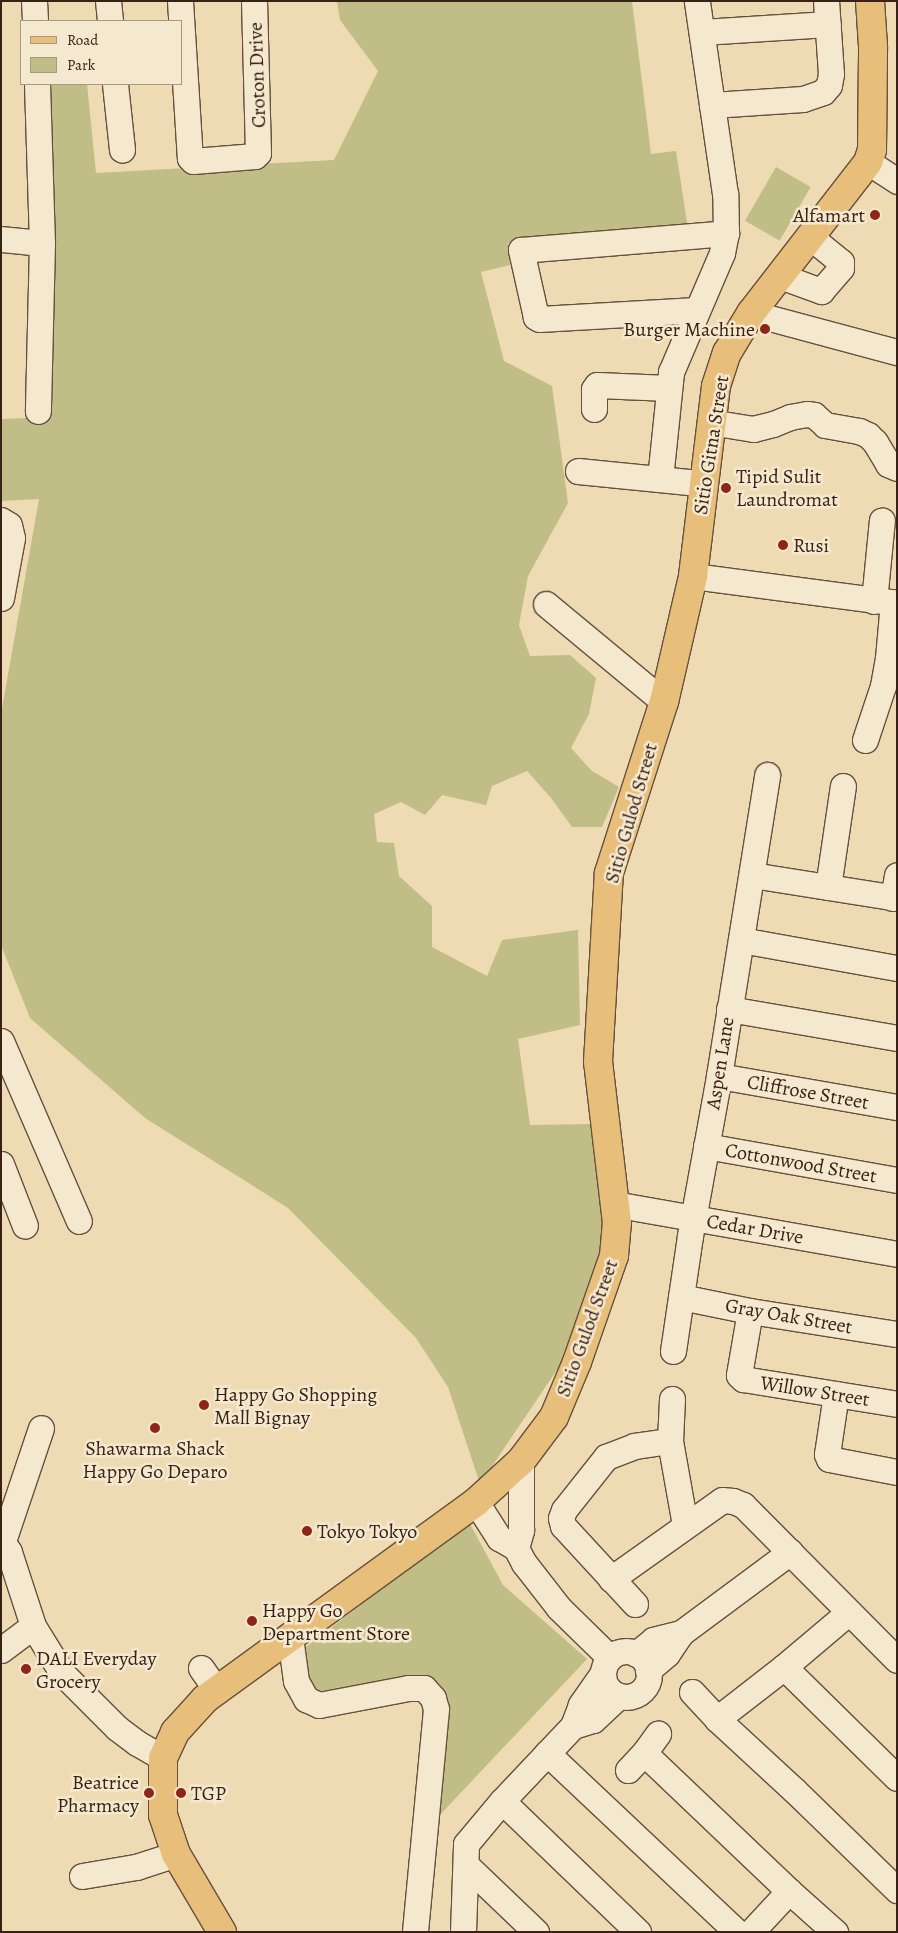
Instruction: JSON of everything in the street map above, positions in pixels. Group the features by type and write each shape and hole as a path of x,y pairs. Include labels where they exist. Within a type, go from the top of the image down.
{"main road":[{"path":"870,1 873,46 870,156"},
{"name":"Sitio Gitna Street","path":"693,576 710,422 716,386 727,353 751,312 870,156"},
{"name":"Sitio Gulod Street","path":"163,1758 175,1732 206,1699 476,1502 521,1461 554,1417 577,1362 614,1256 617,1223 598,1062 609,873 664,702 693,576"},
{"path":"163,1758 163,1815 176,1854 222,1932"}],"street":[{"path":"34,1 35,20"},
{"path":"108,1 110,20"},
{"path":"180,1 181,20"},
{"name":"Croton Drive","path":"183,81 190,160 255,156 259,149 254,1"},
{"path":"660,479 668,388 676,356 722,253 726,234 725,194 697,1"},
{"path":"702,32 827,13 831,74 829,84 824,92 803,99 712,105"},
{"path":"182,54 183,81"},
{"path":"37,85 42,243 38,411"},
{"path":"121,85 122,150"},
{"path":"870,156 897,168"},
{"path":"870,156 897,180"},
{"path":"696,310 539,320 536,317 521,250 726,234"},
{"path":"780,276 822,291 841,268 841,262 810,237"},
{"path":"1,239 42,243"},
{"path":"751,312 897,352"},
{"path":"594,409 594,389 597,386 668,388"},
{"path":"710,422 753,429 790,417 807,414 814,415 825,425 858,431 868,435 876,442 888,464 897,468"},
{"path":"578,471 688,482"},
{"path":"1,520 9,525 12,538 1,598"},
{"path":"864,740 883,686 890,648 882,520"},
{"path":"693,576 888,602"},
{"path":"546,604 664,702"},
{"name":"Aspen Lane","path":"673,1351 693,1217 719,1076 767,774"},
{"path":"828,887 843,786"},
{"path":"752,875 828,887 896,890"},
{"path":"741,940 897,968"},
{"path":"729,1009 897,1038"},
{"path":"1,1041 79,1221"},
{"name":"Cliffrose Street","path":"719,1076 897,1107"},
{"name":"Cottonwood Street","path":"706,1146 897,1180"},
{"path":"1,1164 25,1226"},
{"name":"Cedar Drive","path":"614,1204 897,1254"},
{"name":"Gray Oak Street","path":"681,1297 750,1311 897,1334"},
{"name":"Willow Street","path":"750,1311 740,1377 743,1379 897,1404"},
{"path":"836,1394 827,1454 829,1459 897,1472"},
{"path":"672,1399 670,1441 685,1525"},
{"path":"41,1428 4,1547 33,1626 62,1673 98,1712 137,1743 163,1758"},
{"path":"635,1604 563,1526 561,1518 564,1510 606,1457 634,1446 670,1441"},
{"path":"516,1548 520,1530 521,1461"},
{"path":"612,1579 722,1500 733,1501 743,1505 849,1612 894,1653"},
{"path":"463,1932 466,1844 502,1801 574,1726 582,1705 606,1665 626,1651 642,1662 647,1683 638,1694 632,1696 619,1696 607,1687 606,1665 524,1563 516,1548 499,1538 476,1502"},
{"path":"642,1662 667,1654 681,1633 790,1552"},
{"path":"717,1719 784,1667 849,1612"},
{"path":"1,1650 33,1626"},
{"path":"290,1637 296,1681 306,1699 319,1705 408,1688 424,1688 433,1698 436,1710 415,1932"},
{"path":"784,1667 897,1778"},
{"path":"201,1668 218,1691"},
{"path":"692,1692 717,1719 794,1790 897,1890"},
{"path":"574,1726 593,1720 619,1696"},
{"path":"643,1752 789,1891 835,1932"},
{"path":"547,1753 737,1932"},
{"path":"502,1801 638,1932"},
{"path":"82,1876 136,1867 176,1854"},
{"path":"466,1865 536,1932"},
{"path":"750,1932 789,1891"}],"green space":[{"path":"337,1 632,1 651,154 676,151 688,229 508,243 510,265 481,272 504,361 552,386 568,503 528,576 519,625 530,656 570,655 596,678 589,714 571,748 592,771 619,787 602,827 572,827 551,798 527,771 492,786 486,805 442,795 425,815 401,802 374,814 377,842 394,843 399,876 432,906 432,947 487,976 502,940 578,930 580,1025 518,1039 530,1125 590,1124 607,1253 565,1358 480,1484 448,1387 416,1338 288,1208 145,1118 30,1018 1,945 1,714 39,499 1,501 1,419 51,417 54,308 48,85 87,85 96,173 334,160 378,71 340,20"},
{"path":"776,167 811,187 780,241 745,221"},
{"path":"469,1522 503,1585 587,1659 436,1819 429,1682 313,1695 298,1653"}],"place":[{"name":"Alfamart","path":"875,215"},
{"name":"Burger Machine","path":"765,329"},
{"name":"Tipid Sulit Laundromat","path":"726,488"},
{"name":"Rusi","path":"783,545"},
{"name":"Happy Go Shopping Mall Bignay","path":"204,1405"},
{"name":"Shawarma Shack Happy Go Deparo","path":"155,1428"},
{"name":"Tokyo Tokyo","path":"307,1531"},
{"name":"Happy Go Department Store","path":"252,1621"},
{"name":"DALI Everyday Grocery","path":"26,1669"},
{"name":"Beatrice Pharmacy","path":"149,1793"},
{"name":"TGP","path":"181,1793"}]}
